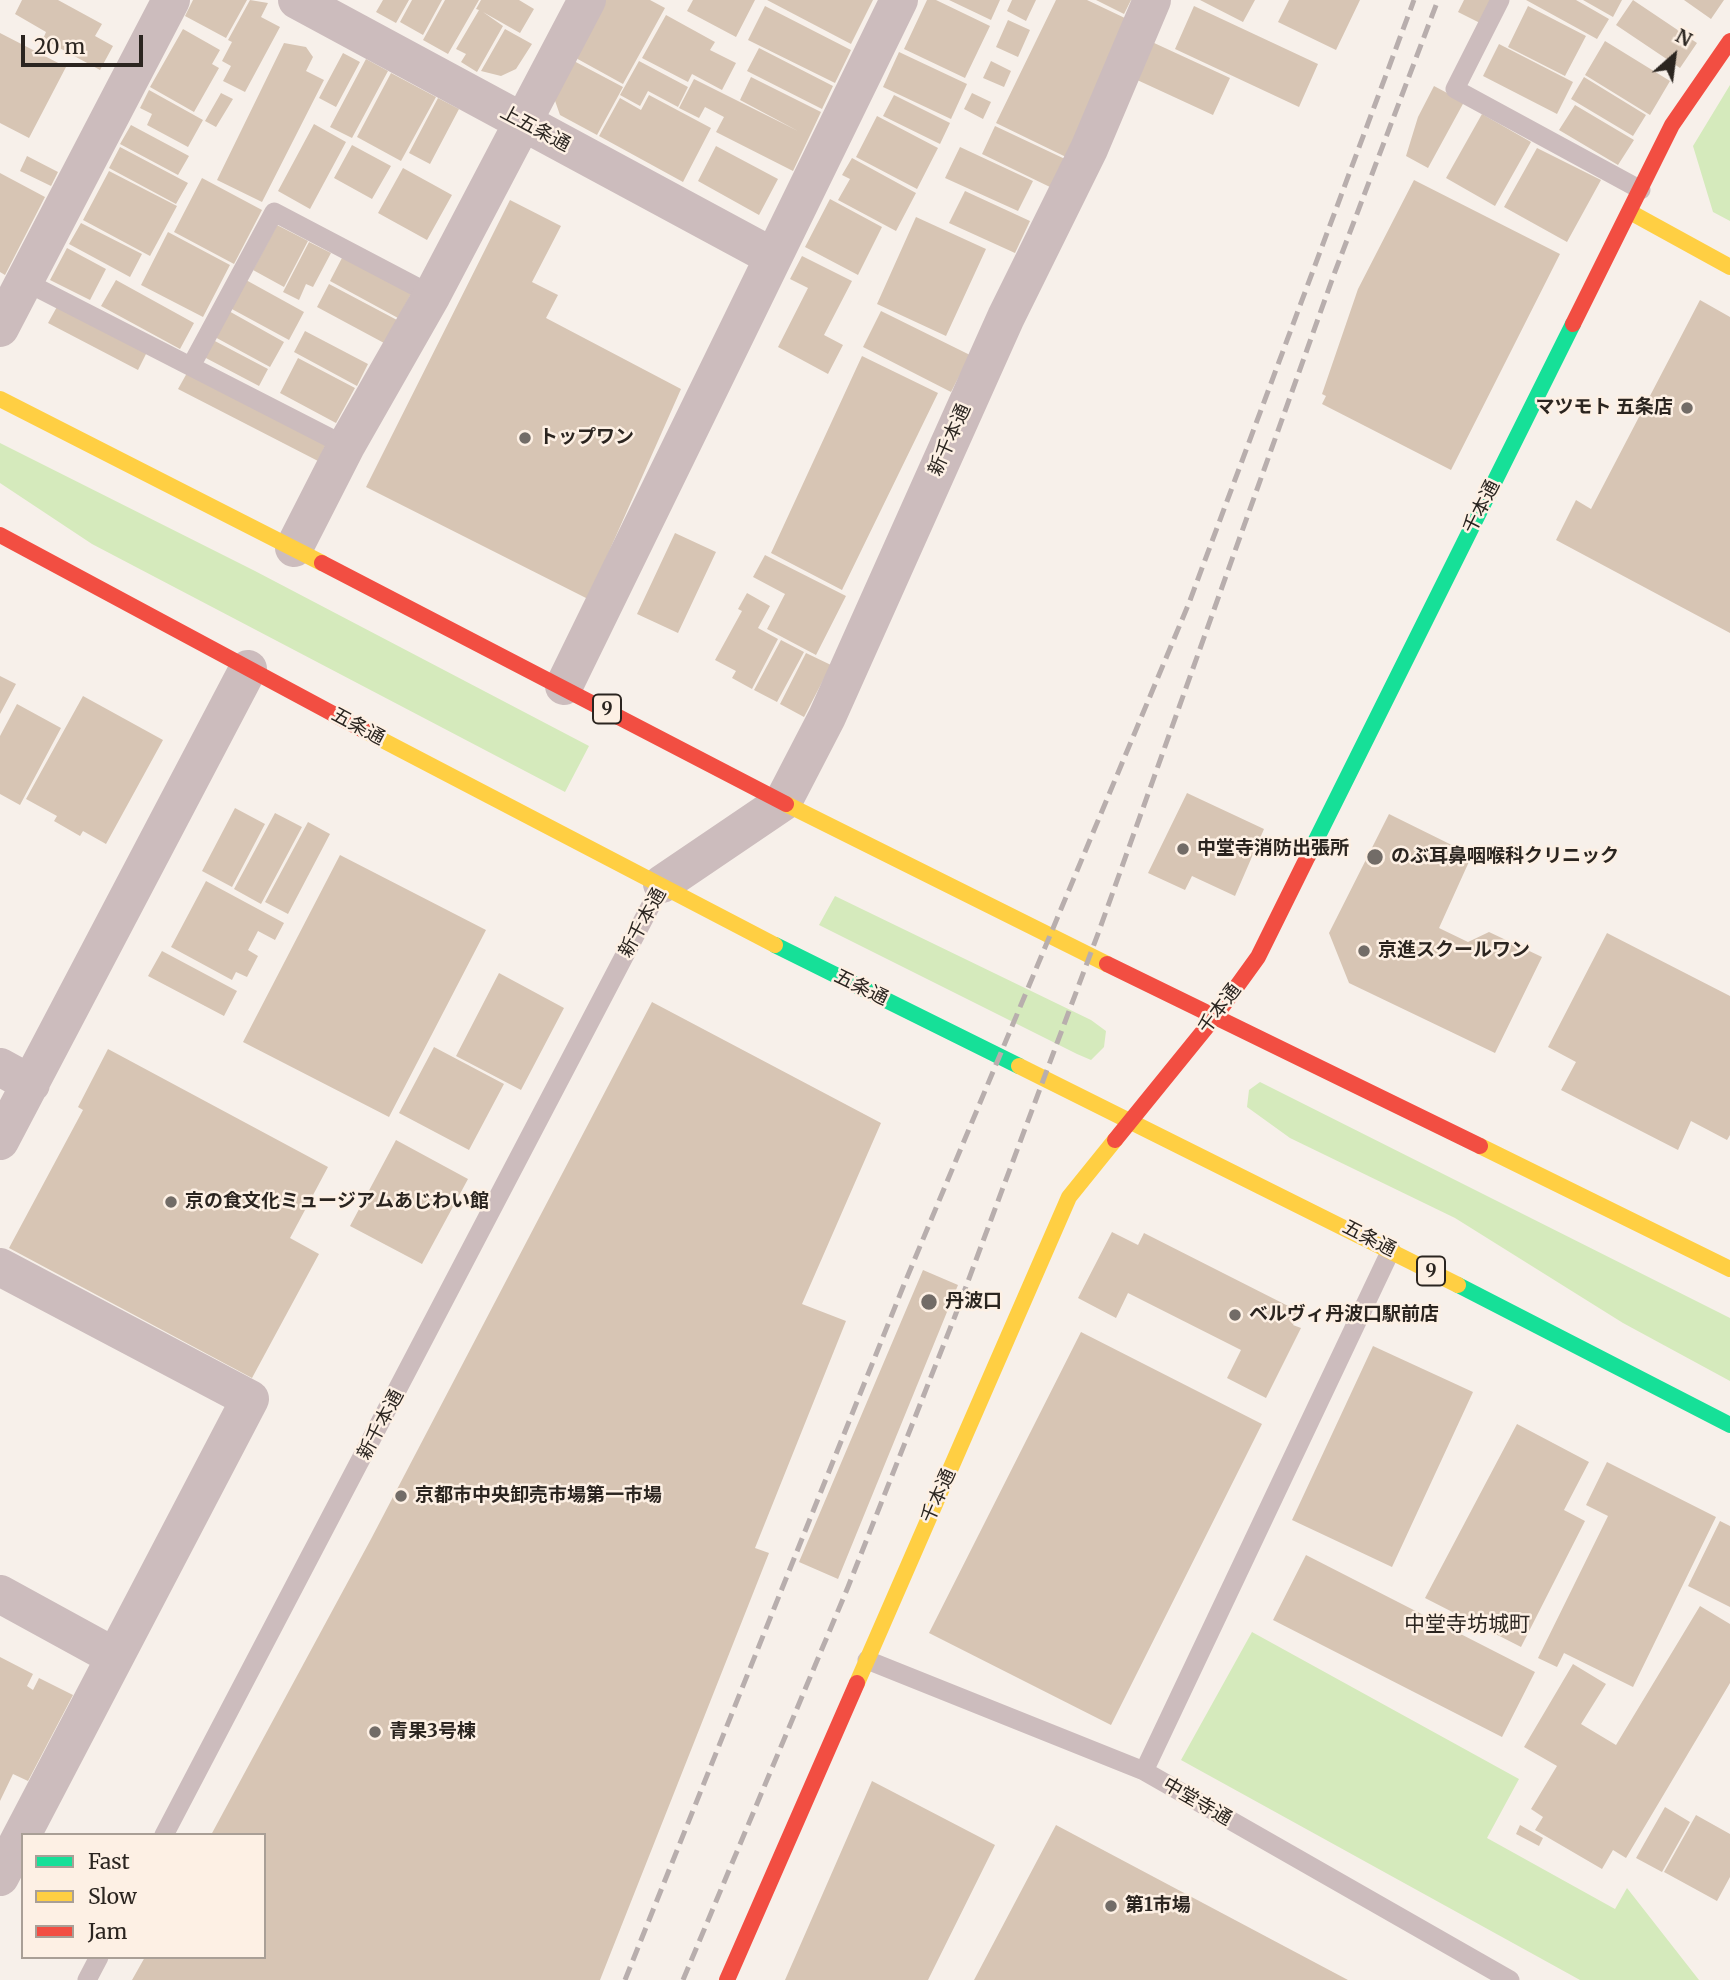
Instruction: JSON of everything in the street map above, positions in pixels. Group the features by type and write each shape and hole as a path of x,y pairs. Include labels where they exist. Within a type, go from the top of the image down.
{"main road":[{"name":"千本通","path":"727,1980 1069,1197 1214,1018 1258,957 1672,125 1730,41"},
{"path":"1630,212 1730,267"},
{"name":"9","path":"0,399 564,686 783,802 1214,1018 1730,1269"},
{"name":"五条通","path":"0,535 248,669 788,952 1391,1250 1730,1425"}],"street":[{"path":"0,328 171,0"},
{"name":"上五条通","path":"297,0 773,257"},
{"path":"294,548 346,446 432,295 587,0"},
{"path":"564,686 899,0"},
{"name":"新千本通","path":"662,884 783,802 827,717 1006,317 1089,149 1152,0"},
{"path":"0,1141 16,1075 248,669"},
{"path":"0,1266 250,1399 23,1833"},
{"path":"0,1594 115,1657"},
{"path":"0,1877 21,1837"}],"lane":[{"path":"1500,0 1455,89 1641,190"},
{"path":"191,366 274,212 432,295"},
{"path":"24,281 346,446"},
{"name":"新千本通","path":"165,1833 662,884"},
{"path":"1144,1771 1391,1250"},
{"name":"中堂寺通","path":"867,1660 1144,1771 1510,1980"},
{"path":"87,1980 98,1959"}],"green space":[{"path":"1730,85 1730,221 1713,212 1693,146"},
{"path":"0,443 255,571 589,746 565,792 92,544 0,483"},
{"path":"835,896 1091,1020 1106,1031 1104,1047 1091,1060 819,925"},
{"path":"1260,1082 1730,1318 1730,1381 1623,1323 1455,1218 1290,1138 1247,1107 1249,1090"},
{"path":"1252,1632 1519,1779 1487,1838 1615,1909 1627,1888 1699,1980 1580,1980 1181,1760"}],"building":[{"path":"22,0 58,0 102,24 95,36 113,46 100,70 43,39 46,32 15,14"},
{"path":"193,0 247,0 226,38 185,16"},
{"path":"250,0 268,3 261,17 280,27 245,92 223,81 231,66 222,61 232,42 228,40"},
{"path":"383,0 409,0 396,23 376,12"},
{"path":"412,0 442,0 423,35 400,22"},
{"path":"445,0 479,0 448,54 423,40"},
{"path":"481,0 519,0 534,9 520,33 483,12 503,26 477,72 461,62 466,54 456,49 479,10 476,9"},
{"path":"605,0 650,0 665,8 623,84 574,57"},
{"path":"693,0 755,0 736,37 687,11"},
{"path":"767,0 873,0 851,44"},
{"path":"927,0 936,0 990,26 965,78 904,49"},
{"path":"949,0 1000,0 991,20"},
{"path":"1012,0 1036,0 1026,21 1007,11"},
{"path":"1056,0 1087,0 1127,19 1066,157 996,123"},
{"path":"1096,0 1131,0 1124,14"},
{"path":"1200,0 1255,0 1243,22"},
{"path":"1289,0 1360,0 1336,50 1278,22"},
{"path":"1464,0 1492,0 1480,23 1458,12"},
{"path":"1526,0 1576,0 1609,19 1597,39"},
{"path":"1583,0 1622,0 1613,17"},
{"path":"1633,0 1697,43 1680,68 1616,25"},
{"path":"1684,0 1724,0 1711,19"},
{"path":"765,6 851,50 835,83 748,40"},
{"path":"1194,6 1318,64 1299,107 1175,49"},
{"path":"1528,6 1586,36 1565,76 1508,47"},
{"path":"666,15 715,42 710,50 736,63 722,90 692,74 688,82 642,58"},
{"path":"1008,20 1030,30 1018,57 996,47"},
{"path":"183,29 220,50 212,64 219,68 194,112 150,87"},
{"path":"505,29 532,44 516,69 501,76 481,71"},
{"path":"0,33 66,67 29,138 0,123"},
{"path":"1605,41 1670,81 1650,115 1585,75"},
{"path":"1152,42 1230,78 1213,115 1135,79"},
{"path":"284,43 306,47 313,57 306,71 324,80 262,202 217,180"},
{"path":"1499,44 1573,82 1557,114 1483,76"},
{"path":"759,48 833,86 822,109 747,71"},
{"path":"899,52 967,84 951,119 883,87"},
{"path":"343,53 360,62 336,107 319,98"},
{"path":"366,59 388,71 352,138 330,127"},
{"path":"572,60 623,87 597,135 560,115 553,95"},
{"path":"639,61 688,87 678,107 648,91 640,106 620,95"},
{"path":"991,61 1011,71 1004,87 983,78"},
{"path":"391,73 436,97 401,161 357,137"},
{"path":"751,77 821,112 793,171 716,132 724,117 705,107 699,118 679,108 694,79 798,131 740,100"},
{"path":"1584,77 1646,115 1633,136 1571,99"},
{"path":"1434,86 1464,102 1428,168 1406,156 1418,117"},
{"path":"149,90 203,120 188,147 147,125 152,114 140,108"},
{"path":"221,93 233,99 216,127 205,121"},
{"path":"972,93 991,102 983,119 964,109"},
{"path":"649,95 711,128 683,182 599,136 620,98 641,110"},
{"path":"894,95 950,123 940,144 883,116"},
{"path":"438,98 459,109 430,164 409,153"},
{"path":"1575,105 1634,140 1618,165 1559,130"},
{"path":"1482,114 1531,142 1495,206 1446,178"},
{"path":"877,116 938,148 917,189 856,157"},
{"path":"314,124 346,142 310,209 278,191"},
{"path":"131,125 189,156 178,175 120,144"},
{"path":"995,126 1065,159 1052,188 982,154"},
{"path":"352,145 391,166 372,199 334,178"},
{"path":"716,146 778,179 759,215 698,181"},
{"path":"120,147 188,183 176,204 109,168"},
{"path":"960,147 1033,181 1018,211 945,178"},
{"path":"1537,148 1601,180 1567,242 1504,207"},
{"path":"27,156 58,172 51,186 20,171"},
{"path":"852,158 916,193 896,231 838,200 850,179 842,175"},
{"path":"403,168 452,195 427,240 378,213"},
{"path":"109,171 177,206 150,256 83,220"},
{"path":"0,173 45,197 5,275 0,272"},
{"path":"202,178 262,210 234,264 174,232"},
{"path":"1414,180 1560,254 1451,470 1322,404 1326,396 1322,394 1358,289"},
{"path":"965,191 1030,221 1015,253 949,223"},
{"path":"830,199 882,227 858,275 805,247"},
{"name":"トップワン","path":"510,200 561,226 532,282 558,295 546,318 681,389 588,599 366,487"},
{"path":"916,217 986,249 946,336 877,304"},
{"path":"81,223 142,254 130,277 69,244"},
{"path":"277,225 308,241 284,287 253,270"},
{"path":"168,232 230,265 203,317 141,285"},
{"path":"309,242 331,253 313,287 306,284 299,300 283,292"},
{"path":"67,248 106,269 90,300 50,280"},
{"path":"343,256 412,292 398,318 330,281"},
{"path":"802,256 852,281 824,335 843,345 828,374 778,347 808,288 790,279"},
{"path":"116,280 194,323 180,349 101,306"},
{"path":"246,280 304,312 289,340 230,308"},
{"path":"329,284 397,320 384,343 317,307"},
{"name":"マツモト 五条店","path":"1700,300 1730,317 1730,633 1556,540 1576,500 1591,509"},
{"path":"58,305 147,352 138,370 48,323"},
{"path":"227,310 284,342 270,367 213,336"},
{"path":"881,311 970,355 951,392 863,347"},
{"path":"305,331 368,364 357,386 294,352"},
{"path":"213,340 268,369 259,386 204,357"},
{"path":"862,356 938,393 842,590 771,553"},
{"path":"298,358 355,388 336,423 280,393"},
{"path":"187,373 326,444 318,461 178,389"},
{"path":"675,533 716,552 678,633 637,614"},
{"path":"765,555 846,596 816,655 767,629 785,594 753,577"},
{"path":"747,593 770,606 758,628 778,639 752,689 732,678 736,671 715,660 742,611 738,609"},
{"path":"781,640 804,652 777,702 754,690"},
{"path":"806,653 831,665 804,717 780,704"},
{"path":"0,676 16,684 0,714"},
{"path":"83,696 163,740 106,844 83,831 80,836 54,821 57,816 26,799"},
{"path":"17,704 61,728 20,805 0,794 0,736"},
{"path":"1187,793 1264,829 1235,896 1192,876 1185,890 1148,873"},
{"path":"235,808 265,824 232,887 202,871"},
{"path":"275,813 302,827 261,904 234,889"},
{"path":"1389,814 1472,855 1439,928 1468,942 1489,932 1542,957 1495,1053 1349,983 1329,933"},
{"path":"308,822 330,834 288,914 265,902"},
{"path":"340,855 486,930 389,1117 243,1042"},
{"path":"206,881 284,923 275,940 258,931 248,950 258,956 247,977 236,972 232,980 171,947"},
{"path":"1607,933 1730,996 1730,1135 1727,1140 1691,1121 1678,1150 1561,1090 1576,1062 1548,1047"},
{"path":"162,951 237,991 224,1016 148,976"},
{"path":"499,973 564,1008 521,1090 456,1056"},
{"path":"652,1002 881,1123 802,1304 846,1321 755,1548 769,1553 600,1980 132,1980 144,1959 266,1959 266,1833 212,1833 371,1539"},
{"path":"434,1047 504,1084 469,1150 399,1113"},
{"name":"京の食文化ミュージアムあじわい館","path":"108,1049 328,1167 290,1238 319,1254 252,1378 9,1248 83,1110 78,1107"},
{"path":"396,1140 468,1179 422,1264 350,1226"},
{"name":"ベルヴィ丹波口駅前店","path":"1112,1232 1138,1245 1144,1233 1300,1312 1293,1325 1301,1328 1266,1398 1227,1378 1241,1350 1128,1293 1116,1318 1078,1298"},
{"path":"923,1270 958,1285 838,1579 799,1562"},
{"path":"1081,1332 1262,1424 1111,1725 929,1633"},
{"path":"1373,1346 1473,1392 1392,1567 1292,1520"},
{"path":"1517,1424 1589,1462 1564,1510 1585,1521 1521,1647 1425,1598"},
{"path":"1607,1462 1716,1517 1633,1687 1564,1653 1557,1667 1538,1658 1608,1516 1586,1505"},
{"path":"1720,1521 1730,1526 1730,1607 1688,1586"},
{"path":"1306,1555 1535,1672 1502,1737 1273,1620"},
{"path":"1700,1606 1730,1624 1730,1683 1626,1858 1613,1850 1602,1869 1535,1830 1543,1817 1531,1809 1557,1766 1524,1747 1573,1664 1606,1684 1581,1724 1616,1745"},
{"path":"0,1657 33,1674 27,1686 33,1690 39,1678 73,1695 28,1781 13,1774 0,1801"},
{"path":"872,1781 995,1845 928,1980 785,1980"},
{"path":"1665,1807 1690,1822 1662,1872 1636,1858"},
{"path":"1696,1815 1730,1834 1730,1877 1717,1901 1664,1872"},
{"name":"第1市場","path":"1056,1825 1348,1980 974,1980"},
{"path":"1520,1825 1543,1838 1539,1846 1516,1834"}],"railway":[{"path":"625,1980 903,1287 1189,603 1414,0"},
{"path":"683,1980 848,1587 955,1316 1099,931 1333,277 1438,0"}],"traffic: fast":[{"path":"1308,856 1573,324"},
{"path":"775,945 1019,1066"},
{"path":"1458,1285 1730,1425"}],"traffic: slow":[{"path":"1630,212 1730,267"},
{"path":"0,399 322,563"},
{"path":"365,731 775,945"},
{"path":"786,804 1107,964"},
{"path":"1019,1066 1458,1285"},
{"path":"857,1683 1069,1197 1115,1140"},
{"path":"1480,1146 1730,1269"}],"traffic: jam":[{"path":"1573,324 1672,125 1730,41"},
{"path":"0,535 365,731"},
{"path":"322,563 786,804"},
{"path":"1115,1140 1214,1018 1258,957 1308,856"},
{"path":"1107,964 1480,1146"},
{"path":"727,1980 857,1683"}],"place":[{"name":"マツモト 五条店","path":"1687,408"},
{"name":"トップワン","path":"525,438"},
{"name":"中堂寺消防出張所","path":"1183,849"},
{"name":"のぶ耳鼻咽喉科クリニック","path":"1375,857"},
{"name":"京進スクールワン","path":"1364,951"},
{"name":"京の食文化ミュージアムあじわい館","path":"171,1202"},
{"name":"丹波口","path":"929,1302"},
{"name":"ベルヴィ丹波口駅前店","path":"1235,1315"},
{"name":"京都市中央卸売市場第一市場","path":"401,1496"},
{"name":"青果3号棟","path":"375,1732"},
{"name":"第1市場","path":"1111,1906"}],"district":[{"name":"中堂寺坊城町","path":"1467,1625"}]}
